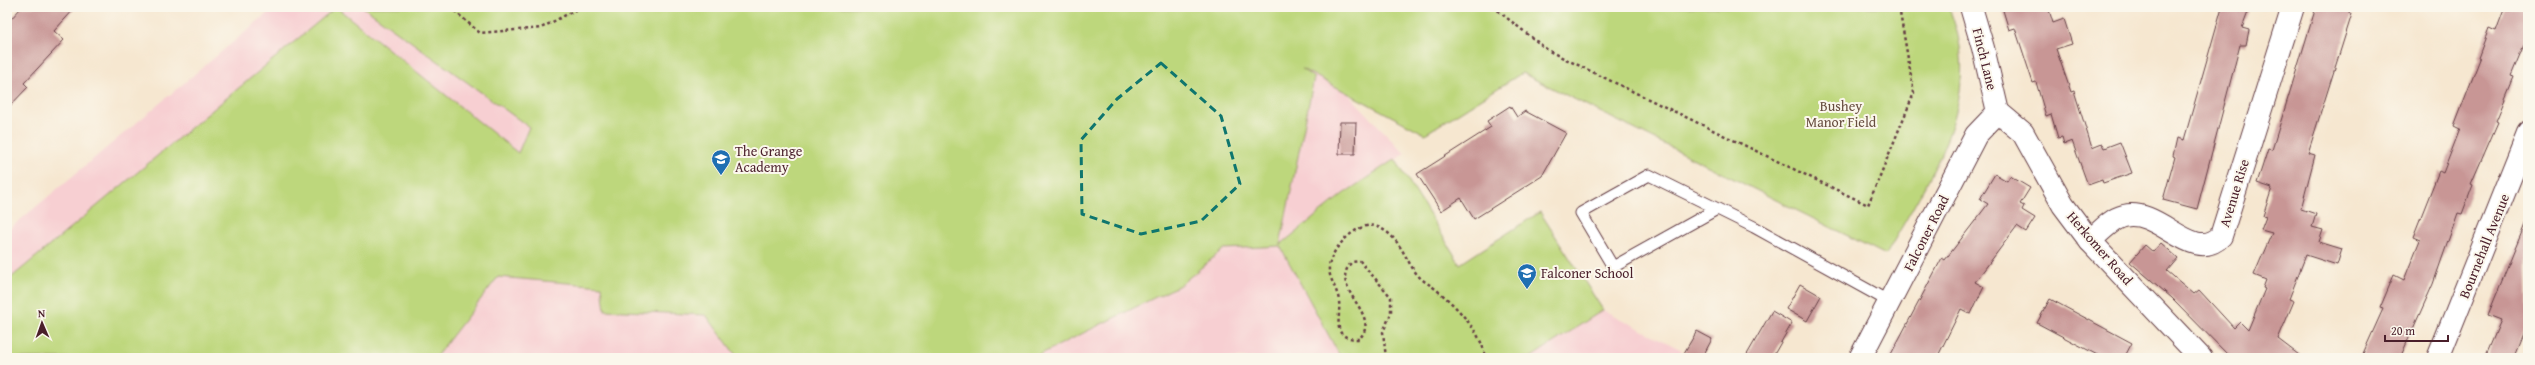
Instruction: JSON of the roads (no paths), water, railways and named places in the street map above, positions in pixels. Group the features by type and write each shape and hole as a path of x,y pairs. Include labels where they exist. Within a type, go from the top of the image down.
{"street":[{"name":"Finch Lane","path":"1971,7 1983,48 1998,112"},
{"name":"Avenue Rise","path":"2090,241 2112,222 2124,216 2134,215 2156,221 2189,242 2200,245 2215,242 2221,236 2293,7"},
{"name":"Herkomer Road","path":"1998,112 2023,134 2063,205 2090,241 2201,358"},
{"name":"Falconer Road","path":"1860,358 1976,135 1998,112"},
{"name":"Bournehall Avenue","path":"2438,358 2528,133"}],"lane":[{"path":"1717,210 1613,267 1581,213 1649,175 1717,210 1890,302"}],"place":[{"name":"The Grange Academy","path":"721,176"},
{"name":"Falconer School","path":"1527,290"}],"park label":[{"name":"Bushey Manor Field","path":"1841,114"}]}
